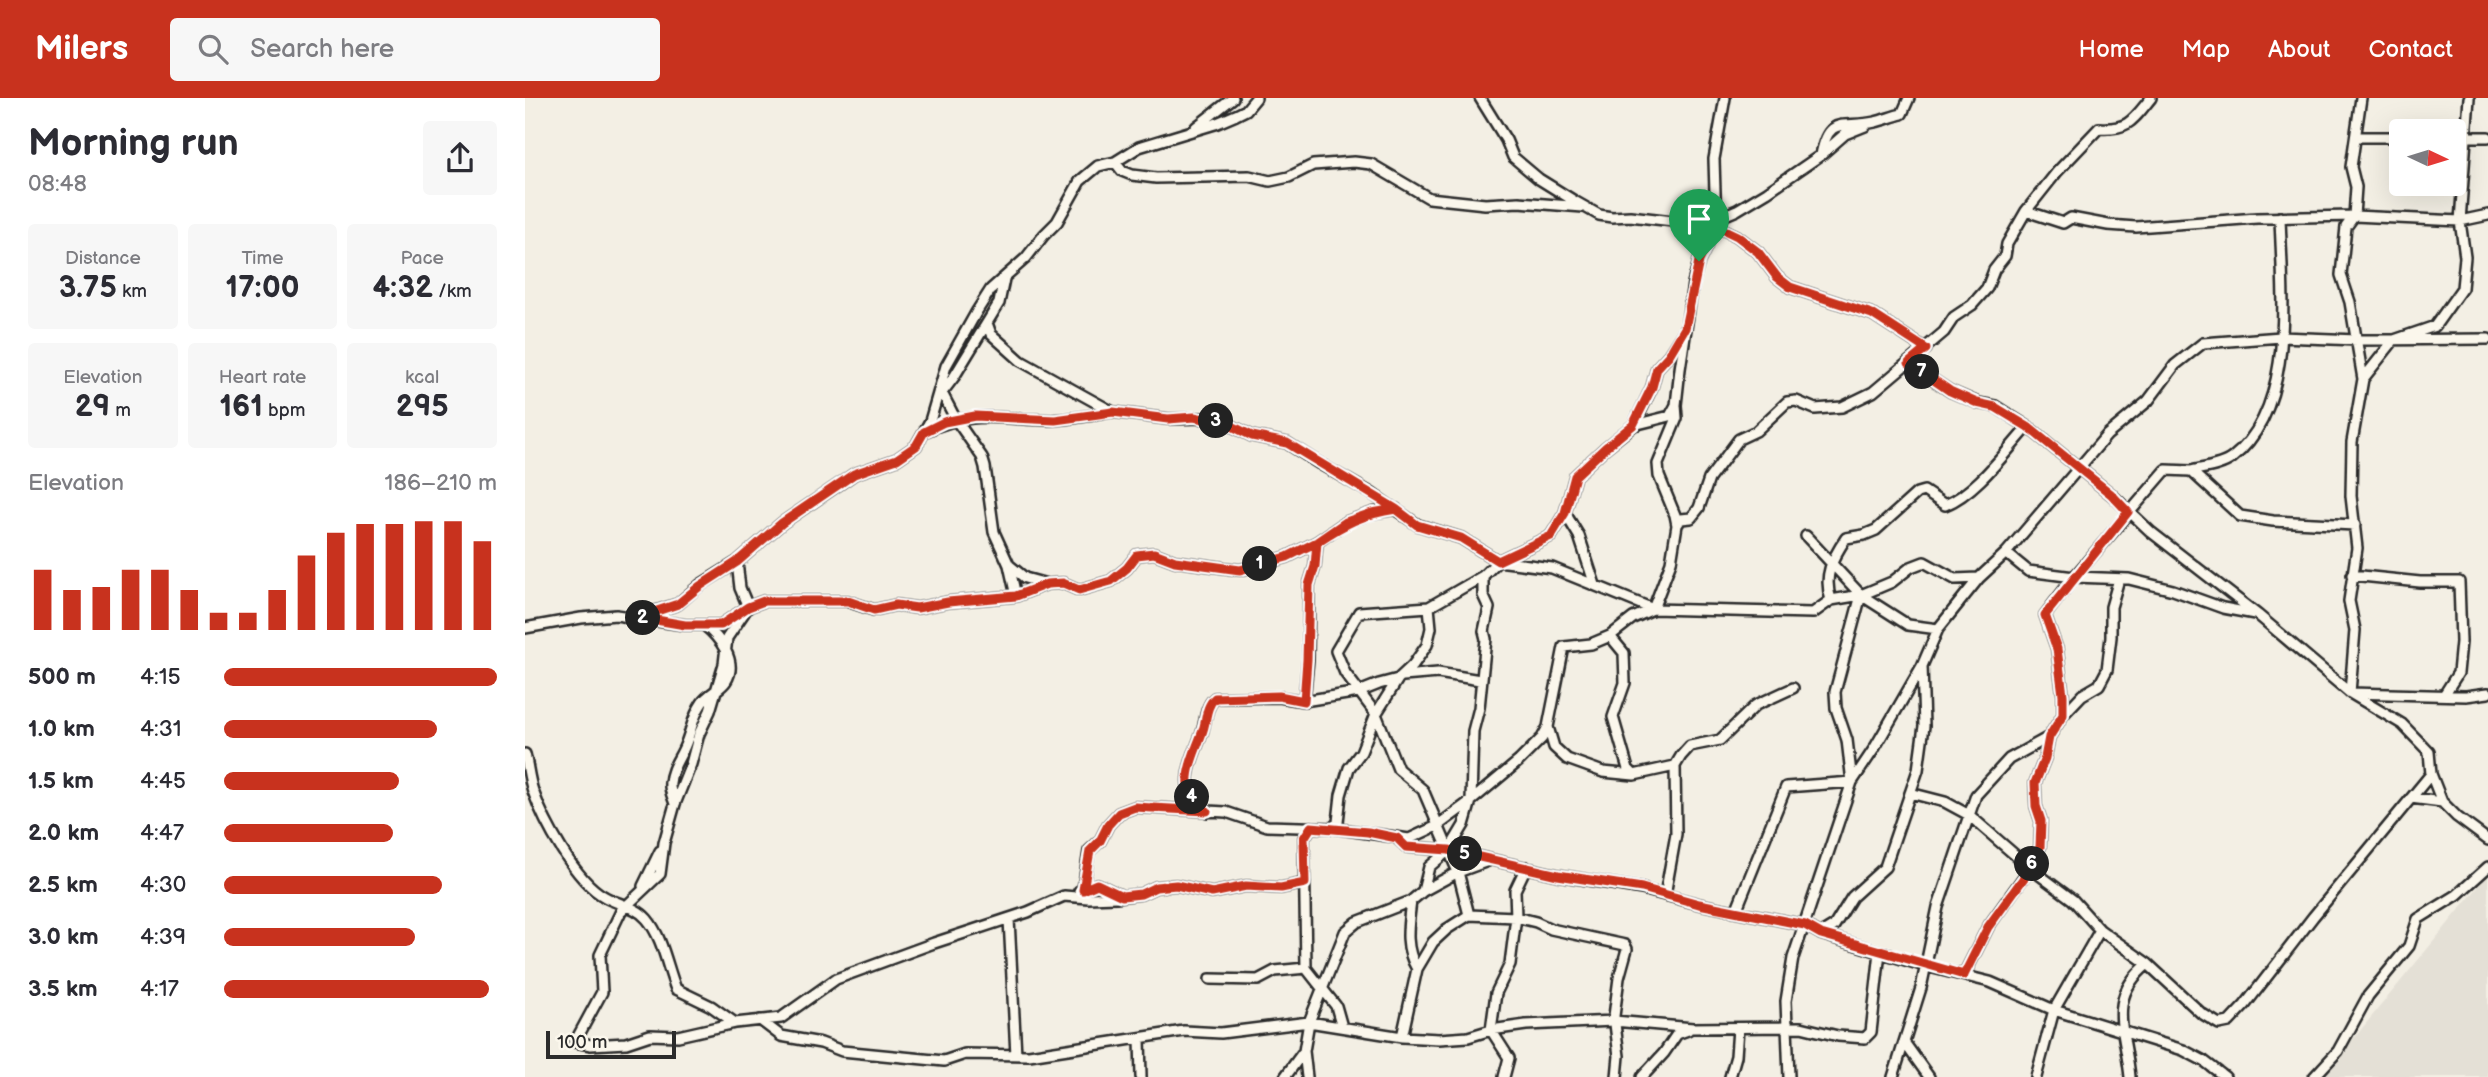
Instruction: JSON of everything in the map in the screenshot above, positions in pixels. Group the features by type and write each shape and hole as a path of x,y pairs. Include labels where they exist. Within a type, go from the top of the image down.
{"street":[{"path":"1188,132 1233,98"},
{"path":"1016,596 1009,565 994,532 982,457 940,396 946,366 953,351 991,289 1004,279 1057,222 1080,181 1098,166 1115,162 1139,147 1236,115 1246,110 1256,98"},
{"path":"1479,98 1506,140 1513,157 1539,179 1599,215 1717,222 1821,155 1825,136 1837,125 1874,122 1902,114 1909,98"},
{"path":"1677,525 1659,477 1658,464 1677,418 1676,405 1685,328 1699,261 1717,222 1714,159 1725,98"},
{"path":"1083,890 1090,851 1119,813 1135,807 1226,812 1267,825 1333,828 1409,839 1437,826 1471,802 1542,738 1548,727 1564,647 1591,644 1610,636 1633,618 1653,609 1671,562 1677,525 1681,519 1691,518 1699,508 1709,479 1739,439 1756,431 1787,402 1796,401 1815,409 1842,407 1873,393 1926,349 1944,332 1954,317 1972,305 1987,288 2026,211 2057,172 2099,128 2117,129 2134,119 2151,98"},
{"path":"2350,694 2355,630 2349,601 2357,548 2351,496 2352,442 2363,379 2350,302 2341,275 2346,227 2354,216 2356,187 2351,167 2361,98"},
{"path":"2469,98 2466,137 2488,137"},
{"path":"2356,136 2389,137"},
{"path":"1115,162 1122,171 1132,175 1156,178 1249,176 1270,181 1289,177 1313,165 1354,162 1371,164 1429,198 1485,204 1519,202 1587,207"},
{"path":"2363,379 2394,340 2435,326 2462,288 2465,257 2459,221 2461,196"},
{"path":"2026,211 2063,223 2071,218 2108,225 2136,226 2280,217 2354,216 2459,221 2488,215"},
{"path":"2063,715 2057,649 2045,615 2128,512 2166,470 2191,471 2229,460 2242,448 2265,417 2274,390 2281,337 2280,217"},
{"path":"1717,222 1758,252 1777,277 1790,287 1872,314 1926,349"},
{"path":"639,617 678,604 737,562 782,523 854,474 897,459 916,446 940,396 999,303 1004,279"},
{"path":"987,323 991,334 1021,361 1113,412"},
{"path":"1469,915 1458,872 1423,790 1398,769 1376,714 1345,673 1336,651 1359,612 1429,607 1483,576 1498,561 1551,536 1565,513 1575,476 1633,425 1652,387 1657,368 1669,355 1685,328"},
{"path":"1789,1077 1786,1001 1793,958 1852,782 1922,666 1938,629 1979,578 2006,553 2107,435 2148,401 2175,365 2203,343 2281,337 2357,340 2488,339"},
{"path":"1909,363 1950,391 1977,403 1995,407 2028,427 2350,694 2402,724 2429,752 2431,774 2442,802 2488,840"},
{"path":"1633,425 1670,416 1676,405"},
{"path":"924,432 944,422 975,416 1055,420 1113,412 1168,419 1203,418 1228,424 1252,436 1287,443 1396,509 1417,525 1461,538 1498,561 1552,568 1653,609 1813,613 1832,600 1861,595 1892,582 1911,566 1924,562 1955,579 1979,578"},
{"path":"1832,600 1827,587 1830,563 1846,538 1876,530 1917,493 1924,491 1945,505 1953,502 1981,478 2028,427"},
{"path":"2191,471 2240,516 2273,521 2355,525"},
{"path":"525,628 616,615 685,625 721,625 748,607 764,601 848,601 874,610 896,605 917,608 948,602 1016,596 1047,584 1063,583 1079,590 1111,581 1127,568 1137,555 1154,553 1175,561 1240,570 1287,557 1317,542 1346,522 1372,513 1396,509"},
{"path":"1565,513 1579,536 1595,585"},
{"path":"1806,536 1861,595 1908,625 1938,629"},
{"path":"1304,701 1309,585 1315,566 1317,542"},
{"path":"2006,553 2028,571 2119,579 2162,587 2223,607 2258,615"},
{"path":"737,562 740,588 748,607"},
{"path":"1009,565 1025,578 1047,584"},
{"path":"2352,575 2420,582 2459,582 2461,642 2458,673 2444,695"},
{"path":"1423,891 1429,867 1449,850 1464,825 1471,802 1473,731 1479,708 1486,639 1484,631 1489,608 1483,595 1483,576"},
{"path":"1964,975 1988,927 2031,868 2040,847 2041,821 2036,806 2035,783 2045,758 2049,737 2063,715 2082,695 2099,685 2107,670 2111,607 2119,579"},
{"path":"1852,782 1847,740 1836,708 1835,692 1861,595"},
{"path":"748,607 727,638 717,688 675,804 664,844 660,873 639,895 632,908 621,911 600,955 602,992 575,1042 590,1045 626,1043 650,1035 678,1036 781,1018 836,979 956,935 1009,919 1097,884 1122,896"},
{"path":"1333,828 1338,822 1341,795 1349,768 1361,752 1376,714 1427,645 1430,628 1429,607"},
{"path":"704,625 717,636 725,650"},
{"path":"1610,636 1624,653 1625,663 1625,683 1613,718 1628,769 1634,775"},
{"path":"1821,934 1835,926 1852,897 1885,867 1918,770 1924,726 1922,666"},
{"path":"1207,811 1193,801 1188,783 1190,762 1203,732 1209,703 1215,698 1279,696 1304,701 1359,692 1401,677 1438,673 1480,680"},
{"path":"675,804 669,786 673,767 687,742 693,717 704,699 717,688"},
{"path":"1665,895 1676,834 1675,766 1690,746 1720,740 1756,705 1793,688"},
{"path":"2350,694 2488,693"},
{"path":"1548,727 1554,747 1567,759 1602,772 1634,775 1675,766"},
{"path":"1893,1077 1921,988 1938,907 1959,852 1976,795 2009,759 2049,737"},
{"path":"525,754 533,790 553,832 579,874 604,897 645,916 656,930 676,989 711,1006 735,1024"},
{"path":"1910,793 1945,802 1969,815 2073,900 2100,930 2147,964 2201,1013 2219,1024 2229,1022 2431,774"},
{"path":"1736,911 1786,787 1852,782"},
{"path":"2411,797 2442,802"},
{"path":"1311,827 1304,838 1306,968 1336,1006 1342,1027"},
{"path":"1397,838 1406,847 1449,850 1558,875 1642,888 1805,925 1821,934 1925,966 1990,982 2055,1010 2183,1050 2204,1061 2225,1077"},
{"path":"1307,1077 1304,1051 1309,1022 1345,932 1357,922 1411,901 1423,891 1458,872 1490,860"},
{"path":"1504,1077 1509,1058 1491,1030 1496,993 1510,964 1516,917 1515,890 1526,867"},
{"path":"2314,1077 2338,1051 2368,996 2409,946 2418,919 2457,895 2488,867"},
{"path":"1064,896 1122,896 1176,885 1212,893 1246,886 1281,888 1305,883"},
{"path":"1411,901 1407,937 1409,956 1417,969"},
{"path":"1402,1037 1417,969 1433,943 1447,929 1469,915 1496,914 1516,917 1551,929 1625,944 1627,949 1619,978 1614,1021 1619,1056 1617,1077"},
{"path":"1009,919 1016,1055"},
{"path":"2036,1077 2055,1010 2100,930"},
{"path":"760,1020 781,1036 821,1043 842,1051 944,1061 965,1054 1016,1055 1068,1050 1184,1031 1221,1033 1309,1022 1402,1037 1439,1039 1468,1037 1491,1030 1526,1025 1614,1021 1693,1028 1801,1027 1838,1036 1865,1038 1871,1032 1880,952"},
{"path":"2130,1077 2120,1029 2120,1007 2132,977 2147,964"},
{"path":"1210,979 1258,980 1275,971 1306,968"},
{"path":"1641,1077 1657,1062 1677,1034 1693,1028"},
{"path":"1730,1077 1738,1028"},
{"path":"1140,1038 1141,1077"},
{"path":"1904,1042 1929,1077"},
{"path":"1285,1077 1304,1051"}],"shaded area":[{"path":"2488,875 2488,1077 2322,1077"}],"route":[{"path":"1699,261 1685,328 1669,355 1657,368 1652,387 1633,425 1575,476 1565,513 1551,536 1498,561 1461,538 1417,525 1396,509 1372,513 1346,522 1317,542 1287,557 1240,570 1175,561 1154,553 1137,555 1127,568 1111,581 1079,590 1063,583 1047,584 1016,596 948,602 917,608 896,605 874,610 848,601 764,601 748,607 721,625 685,625 639,617 678,604 737,562 782,523 854,474 897,459 916,446 924,432 944,422 975,416 1055,420 1113,412 1168,419 1194,417 1228,424 1252,436 1287,443 1396,509 1372,513 1346,522 1317,542 1315,566 1309,585 1304,701 1279,696 1237,696 1215,698 1209,703 1203,732 1190,762 1188,783 1193,801 1207,811 1135,807 1119,813 1090,851 1083,890 1097,884 1122,896 1176,885 1212,893 1246,886 1281,888 1305,883 1304,838 1311,827 1333,828 1397,838 1406,847 1449,850 1558,875 1642,888 1699,904 1805,925 1821,934 1964,975 1988,927 2031,868 2040,847 2041,821 2036,806 2035,783 2045,758 2049,737 2063,715 2057,649 2045,615 2128,512 2111,494 2028,427 1995,407 1977,403 1950,391 1909,363 1926,349 1872,314 1790,287 1777,277 1758,252 1737,236 1716,226 1699,261"}]}
